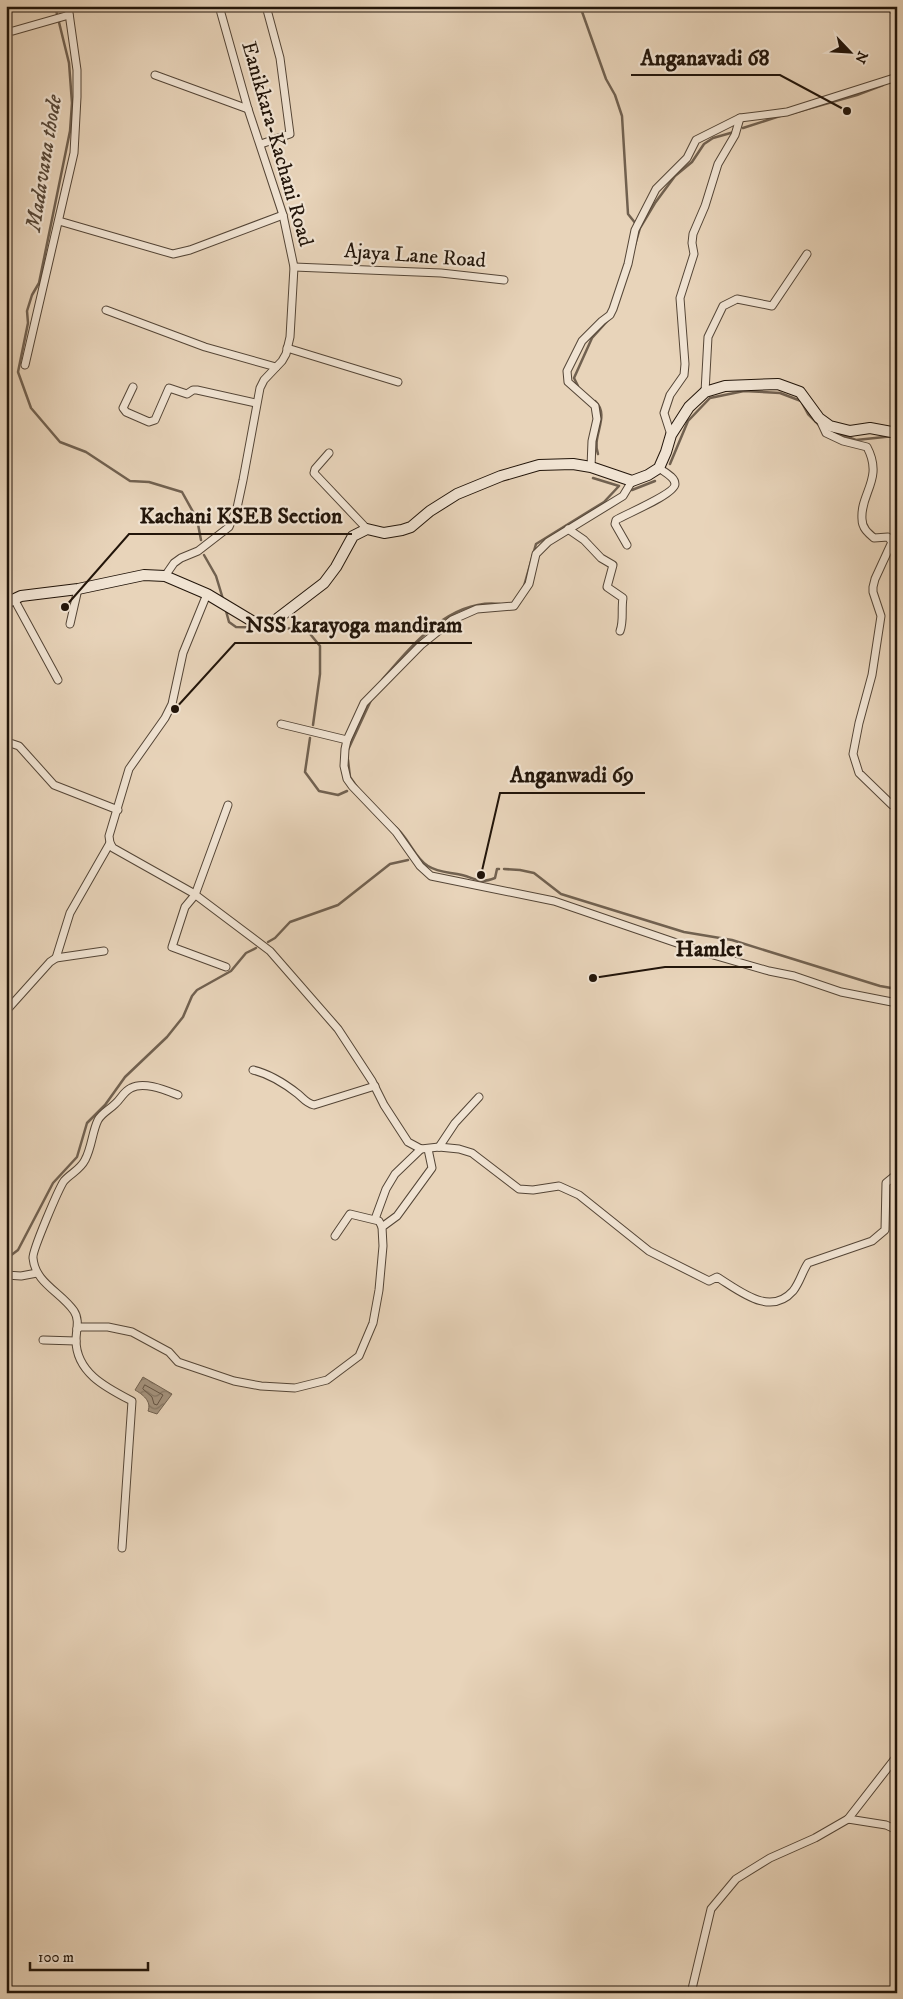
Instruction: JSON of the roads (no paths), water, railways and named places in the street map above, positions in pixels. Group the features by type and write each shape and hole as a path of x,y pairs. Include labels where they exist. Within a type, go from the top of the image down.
{"main road":[{"path":"10,601 21,596 78,589 144,575 166,576 207,594 252,621 261,623 273,622 324,583 336,567 352,536 367,529 384,533 411,527 430,511 457,494 501,476 539,465 573,464 591,467 632,481 648,475 659,468 671,435 689,406 705,392 725,386 778,384 800,392 819,418 830,426 850,431 870,428 893,432"}],"street":[{"path":"25,365 60,221 74,153 78,97 77,70 68,6"},
{"name":"Eanikkara-Kachani Road","path":"166,576 174,562 198,551 229,527 237,508 256,403 264,380 282,361 290,337 294,267 282,216 261,144 248,109 219,6"},
{"path":"261,144 290,134 280,58 266,6"},
{"path":"890,6 897,14"},
{"path":"6,31 13,31 69,15"},
{"path":"155,75 248,109"},
{"path":"591,467 592,441 597,419 595,406 568,382 567,371 582,341 610,315 628,264 635,230 656,189 687,158 696,140 740,118 787,112 897,76"},
{"path":"671,435 664,413 670,395 684,375 685,364 680,298 694,254 693,234 705,206 718,164 736,135 740,118"},
{"path":"60,221 173,254 190,250 282,216"},
{"path":"705,392 708,338 723,306 737,299 772,306 807,254"},
{"name":"Ajaya Lane Road","path":"294,267 441,273 504,280"},
{"path":"106,310 205,347 276,368"},
{"path":"287,348 398,382"},
{"path":"133,387 123,408 126,412 149,422 155,420 169,388 187,394 197,390 256,403"},
{"path":"819,418 826,433 843,441 867,447 873,457 873,473 862,519 864,529 874,538 897,538"},
{"path":"329,452 315,469 314,473 367,529"},
{"path":"627,545 615,524 616,520 667,495 674,487 672,479 659,468"},
{"path":"632,481 623,496 548,542 536,554 529,584 514,606 477,609 452,620 427,640 364,703 347,740 344,766 347,778 352,786 396,832 431,876 554,901 704,952 769,971 794,976 841,992 897,1003"},
{"path":"568,529 584,540 601,558 613,565 608,587 623,598 620,613 622,625 620,631"},
{"path":"888,537 892,542 891,547 873,587 881,616 872,675 853,754 859,773 892,804 897,806"},
{"path":"70,624 78,589"},
{"path":"207,594 183,653 172,704 165,718 129,769 109,836 110,843 113,848 196,895 270,951 338,1028 408,1142 425,1149 439,1147 460,1148 472,1154 519,1189 533,1190 559,1186 579,1195 649,1251 709,1282 717,1277 762,1303 777,1302 788,1296 798,1284 808,1263 872,1241 885,1230 886,1183 897,1174"},
{"path":"10,601 58,680"},
{"path":"281,724 347,740"},
{"path":"6,747 10,743 19,746 54,785 118,810"},
{"path":"226,967 172,947 185,907 196,895 228,805"},
{"path":"56,958 70,913 110,843"},
{"path":"6,1011 50,962 56,958 104,951"},
{"path":"253,1070 266,1073 300,1096 308,1104 314,1105 375,1086"},
{"path":"122,1548 132,1401 101,1384 87,1371 77,1353 77,1318 64,1299 46,1285 37,1273 33,1254 58,1192 65,1180 79,1169 86,1160 95,1130 102,1115 123,1094 138,1085 162,1089 178,1095"},
{"path":"439,1147 455,1123 479,1097"},
{"path":"375,1219 386,1189 395,1174 425,1149"},
{"path":"382,1228 397,1216 432,1168 425,1149"},
{"path":"77,1329 80,1326 132,1332 169,1352 178,1362 234,1381 261,1386 295,1388 327,1380 359,1356 373,1323 379,1290 383,1246 382,1228 379,1220 375,1219 362,1218 350,1214 335,1236"},
{"path":"6,1275 21,1276 37,1273"},
{"path":"43,1340 76,1341"},
{"path":"691,1993 711,1909 736,1879 770,1858 815,1838 848,1819 897,1756"},
{"path":"848,1819 886,1825 897,1830"}],"water":[{"path":"143,1377 172,1394 157,1414 148,1411 149,1404 135,1390"}],"waterway":[{"name":"Madavana thode","path":"55,6 69,63 72,103 70,131 39,283 32,295 27,311 28,323 18,372 31,408 60,442 86,452 130,481 149,482 182,492 197,519 201,540"},
{"path":"580,6 606,79 615,95 622,116 628,214 636,224"},
{"path":"793,113 857,95 883,85"},
{"path":"743,128 780,116"},
{"path":"635,245 640,228 655,203 675,176 692,162 704,144 713,138 734,132"},
{"path":"578,386 574,378 592,338 610,318"},
{"path":"670,464 688,421 710,398 744,391 780,393 801,401 808,414 820,426"},
{"path":"595,401 601,413 597,440 598,454"},
{"path":"834,432 856,440 894,436"},
{"path":"524,586 536,544 604,502 619,486 593,478"},
{"path":"632,490 655,481"},
{"path":"204,555 216,576 223,599"},
{"path":"382,680 419,639 448,616 482,604 500,604"},
{"path":"226,611 229,622 236,627 306,629 320,646 320,674 313,725"},
{"path":"347,752 372,698"},
{"path":"310,738 305,772 319,791 338,795 347,791"},
{"path":"348,760 350,777 357,787"},
{"path":"393,825 403,834 419,858 432,868 481,881 495,878 497,869 499,869"},
{"path":"268,942 275,938 290,922 338,905 390,864 408,860"},
{"path":"504,869 534,873 561,894 684,932 732,940 880,986 897,989"},
{"path":"6,1259 18,1250 53,1183 77,1157 87,1123 105,1105 125,1077 167,1037 183,1017 192,996 197,990 231,971 246,953 256,948"}],"place":[{"name":"Anganavadi 68","path":"847,111"},
{"name":"Kachani KSEB Section","path":"65,607"},
{"name":"NSS karayoga mandiram","path":"175,709"},
{"name":"Anganwadi 69","path":"481,875"},
{"name":"Hamlet","path":"593,978"}]}
